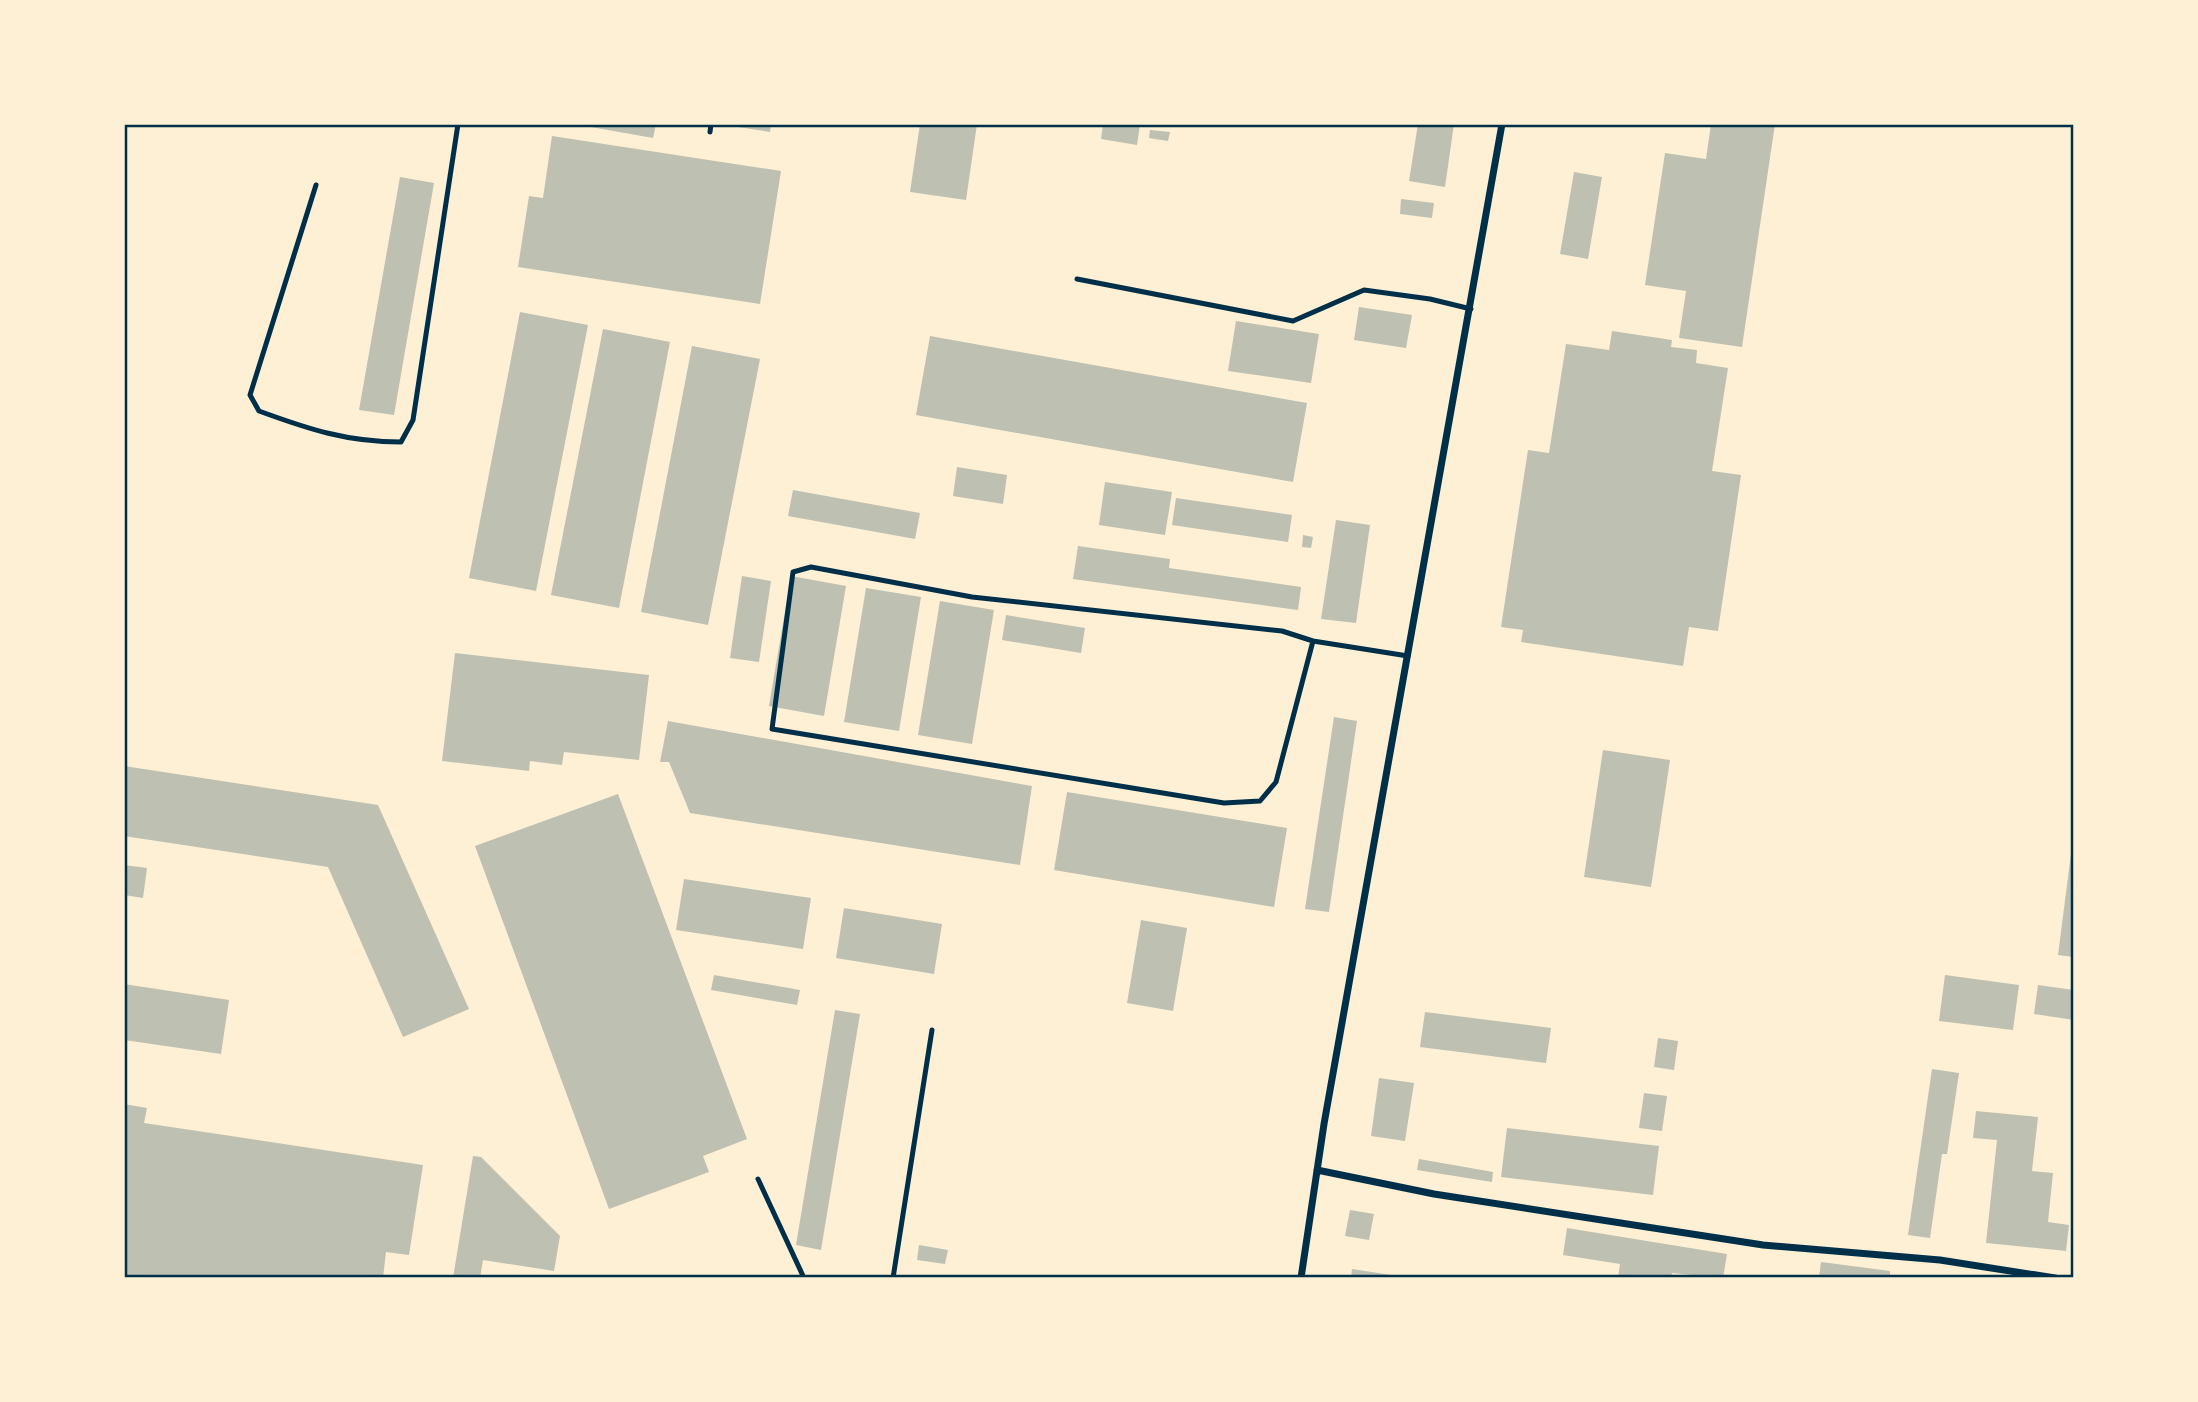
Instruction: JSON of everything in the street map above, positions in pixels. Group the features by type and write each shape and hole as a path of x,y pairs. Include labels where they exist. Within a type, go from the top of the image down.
{"street":[{"path":"1301,1278 1317,1170 1502,124"},
{"path":"1317,1170 1433,1194 1763,1245 1940,1260 2055,1278"}],"lane":[{"path":"316,184 250,395 259,411 326,435 370,442 401,442 413,420 458,124"},
{"path":"710,132 711,124"},
{"path":"1077,279 1293,321 1364,290 1430,299 1471,309"},
{"path":"1313,641 1276,782 1260,801 1224,803 772,729 793,572 811,567 972,597 1282,631 1313,641 1408,656"},
{"path":"893,1278 932,1030"},
{"path":"758,1179 804,1278"}],"building":[{"path":"574,124 656,124 653,138"},
{"path":"739,124 771,124 770,132 738,127"},
{"path":"920,124 977,124 966,200 910,192"},
{"path":"1103,124 1140,124 1137,145 1101,139"},
{"path":"1418,124 1454,124 1445,187 1409,181"},
{"path":"1711,124 1775,124 1742,347 1679,338 1686,291 1645,285 1665,153 1706,159"},
{"path":"1150,130 1170,132 1168,141 1149,138"},
{"path":"552,136 781,171 760,304 518,267 529,196 543,198"},
{"path":"1574,172 1602,177 1588,259 1560,254"},
{"path":"400,177 434,183 394,415 359,410"},
{"path":"1401,199 1434,203 1432,218 1400,214"},
{"path":"1359,307 1412,315 1406,348 1354,340"},
{"path":"520,312 588,325 536,591 469,578"},
{"path":"1236,321 1319,334 1311,383 1228,371"},
{"path":"603,329 670,342 619,608 551,595"},
{"path":"1612,331 1672,340 1671,347 1697,350 1696,363 1728,368 1712,471 1741,475 1718,631 1689,627 1683,666 1521,642 1523,630 1501,627 1528,450 1549,453 1566,344 1609,350"},
{"path":"930,336 1307,403 1293,482 916,415"},
{"path":"692,346 760,359 708,625 641,612"},
{"path":"957,467 1007,475 1003,504 953,496"},
{"path":"1105,482 1172,492 1165,535 1099,525"},
{"path":"793,490 920,513 915,539 788,516"},
{"path":"1176,498 1292,515 1288,542 1172,525"},
{"path":"1336,520 1370,525 1356,623 1321,619"},
{"path":"1303,535 1313,537 1311,548 1302,547"},
{"path":"1078,546 1170,559 1169,568 1301,587 1298,610 1073,579"},
{"path":"742,576 771,581 759,662 730,658"},
{"path":"791,576 846,586 824,716 769,706"},
{"path":"866,588 921,597 899,731 844,722"},
{"path":"940,601 994,610 972,744 918,735"},
{"path":"1006,615 1085,628 1081,653 1002,640"},
{"path":"455,653 649,675 639,760 564,752 562,765 530,761 529,771 442,761"},
{"path":"1334,717 1357,721 1329,912 1305,909"},
{"path":"668,721 1032,786 1020,865 690,813 669,762 660,762"},
{"path":"1603,750 1670,760 1651,887 1584,877"},
{"path":"124,766 378,805 469,1009 403,1037 328,867 124,836"},
{"path":"1067,792 1287,828 1274,907 1054,870"},
{"path":"618,794 747,1139 703,1156 709,1172 609,1209 475,846"},
{"path":"2074,846 2074,957 2058,955"},
{"path":"124,865 147,868 143,898 124,895"},
{"path":"684,879 811,898 803,949 676,930"},
{"path":"844,908 942,924 934,974 836,958"},
{"path":"1141,920 1187,928 1173,1011 1127,1003"},
{"path":"714,975 800,990 797,1005 711,990"},
{"path":"1945,975 2019,985 2013,1030 1939,1021"},
{"path":"124,984 229,1000 221,1054 124,1040"},
{"path":"2038,985 2074,990 2074,1020 2034,1014"},
{"path":"835,1010 860,1014 821,1250 796,1245"},
{"path":"1425,1012 1551,1028 1546,1063 1420,1047"},
{"path":"1658,1038 1678,1041 1674,1070 1654,1067"},
{"path":"1932,1069 1959,1073 1947,1154 1942,1154 1930,1238 1908,1235"},
{"path":"1379,1078 1414,1083 1405,1141 1371,1136"},
{"path":"1644,1093 1667,1096 1662,1131 1639,1128"},
{"path":"124,1104 147,1108 144,1123 423,1165 409,1255 386,1252 383,1278 124,1278"},
{"path":"1976,1111 2038,1117 2032,1171 2053,1173 2048,1222 2069,1225 2066,1251 1986,1243 1997,1140 1973,1138"},
{"path":"1507,1128 1659,1146 1653,1195 1501,1177"},
{"path":"473,1156 481,1157 560,1236 554,1271 483,1260 480,1278 453,1278"},
{"path":"1419,1159 1493,1172 1492,1182 1417,1170"},
{"path":"1350,1210 1374,1214 1369,1240 1345,1236"},
{"path":"1567,1228 1727,1254 1723,1278 1672,1273 1671,1278 1618,1278 1620,1264 1563,1255"},
{"path":"919,1245 948,1250 945,1264 917,1260"},
{"path":"1821,1262 1890,1271 1890,1278 1819,1278"},
{"path":"1352,1269 1398,1276 1398,1278 1351,1278"}]}
